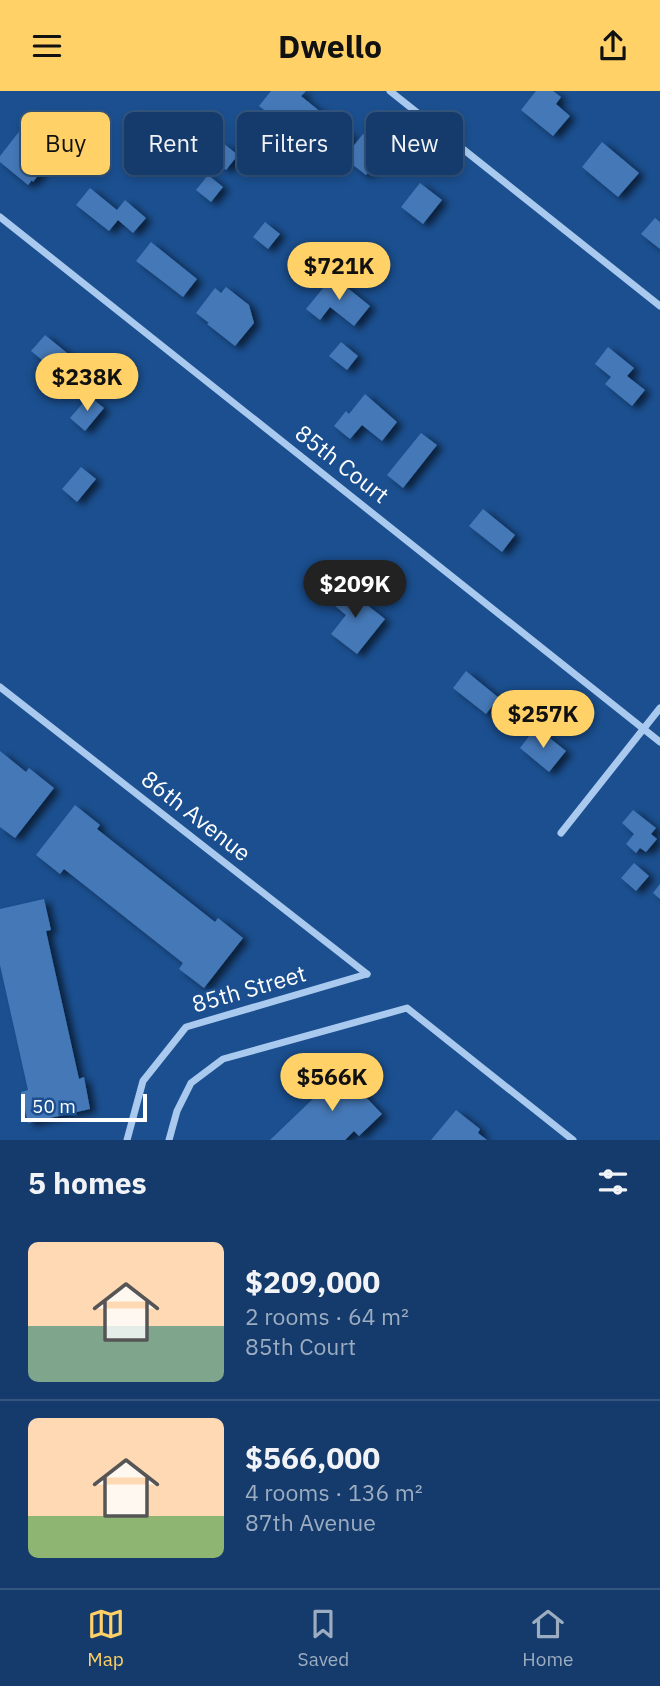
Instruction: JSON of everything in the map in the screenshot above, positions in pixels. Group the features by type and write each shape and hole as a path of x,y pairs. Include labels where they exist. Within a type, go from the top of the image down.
{"street":[{"path":"390,91 660,306"},
{"name":"85th Court","path":"0,217 660,741"},
{"name":"86th Avenue","path":"0,687 367,974"},
{"path":"561,832 660,708"},
{"name":"85th Street","path":"127,1140 143,1081 186,1027 367,974"},
{"path":"169,1140 177,1111 191,1083 223,1059 407,1007 573,1140"}],"building":[{"path":"271,91 306,91 301,96 321,112 267,112 259,106"},
{"path":"536,91 553,91 561,97 556,104 570,116 553,136 521,110"},
{"path":"21,129 21,175 38,175 28,185 0,162 0,156"},
{"path":"363,134 366,136 366,175 352,164 352,148"},
{"path":"602,142 639,173 618,197 582,167"},
{"path":"223,143 237,154 226,170 223,168"},
{"path":"208,175 223,187 211,202 196,190"},
{"path":"420,183 442,200 423,224 401,207"},
{"path":"90,188 117,210 125,200 146,218 133,233 118,220 109,231 76,205"},
{"path":"655,218 660,222 660,249 641,234"},
{"path":"265,222 280,234 268,249 253,237"},
{"path":"151,242 197,279 183,297 136,261"},
{"path":"333,276 370,306 354,326 330,307 320,320 306,309"},
{"path":"226,287 249,305 254,323 235,346 196,313 215,288 221,293"},
{"path":"45,335 77,361 64,378 31,351"},
{"path":"341,342 358,356 347,370 329,356"},
{"path":"608,347 634,368 627,376 645,390 632,406 605,384 611,377 595,364"},
{"path":"365,394 397,422 382,441 362,425 350,439 334,426 346,411 349,414"},
{"path":"89,396 104,408 85,431 70,418"},
{"path":"421,433 437,445 403,488 387,475"},
{"path":"81,467 96,479 77,502 62,489"},
{"path":"483,509 515,535 502,552 469,526"},
{"path":"342,585 385,619 357,654 331,634 346,615 329,601"},
{"path":"466,671 499,698 486,714 453,688"},
{"path":"536,727 566,751 549,772 520,748"},
{"path":"0,751 26,772 29,768 54,788 15,838 0,827"},
{"path":"75,805 100,825 97,829 215,922 218,918 243,938 204,988 179,969 183,963 64,869 60,874 36,855"},
{"path":"633,810 656,828 651,834 657,839 646,852 640,848 636,853 626,844 634,834 622,823"},
{"path":"634,863 649,876 636,891 621,878"},
{"path":"660,884 660,899 653,893"},
{"path":"44,899 51,930 46,931 79,1079 84,1077 90,1109 28,1123 21,1092 28,1090 0,965 0,909"},
{"path":"338,1068 382,1114 359,1136 354,1131 345,1140 270,1140 318,1094 314,1091"},
{"path":"456,1110 480,1129 478,1133 487,1140 431,1140"}]}
